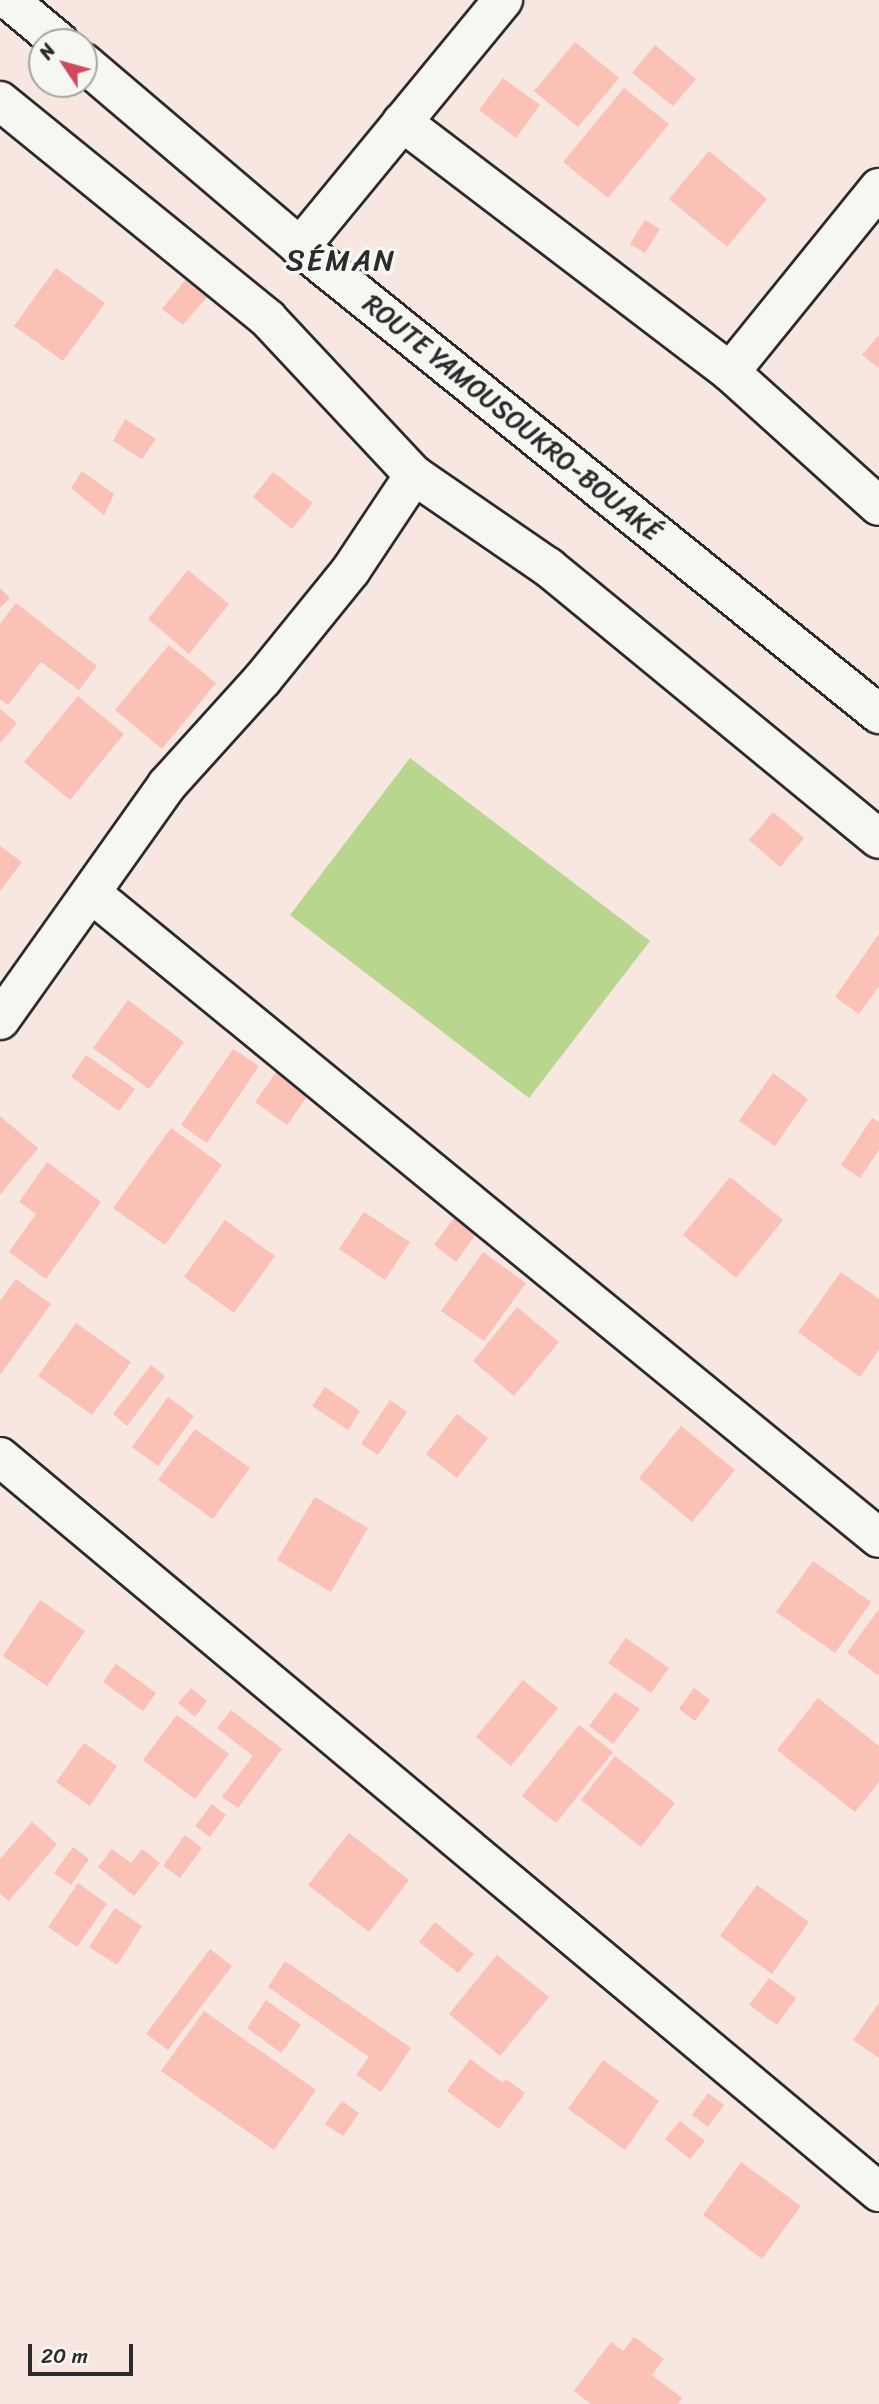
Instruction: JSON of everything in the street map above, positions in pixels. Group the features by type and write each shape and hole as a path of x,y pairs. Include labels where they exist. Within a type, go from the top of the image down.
{"street":[{"path":"9,0 42,28"},
{"path":"300,247 503,0"},
{"name":"ROUTE YAMOUSOUKRO-BOUAKÉ","path":"98,76 300,247 879,714"},
{"path":"6,118 268,319 414,475 548,567 879,839"},
{"path":"402,122 730,372 879,506"},
{"path":"730,372 879,188"},
{"path":"0,1020 167,785 262,680 351,570 414,475"},
{"path":"91,893 879,1538"},
{"path":"0,1457 879,2192"}],"green space":[{"path":"410,758 650,941 529,1098 290,915"}],"building":[{"path":"575,42 619,78 578,127 534,91"},
{"path":"655,45 696,79 673,106 632,73"},
{"path":"503,78 540,105 516,138 479,110"},
{"path":"624,88 669,124 608,198 563,162"},
{"path":"709,151 767,199 727,247 669,199"},
{"path":"645,220 660,229 645,253 630,244"},
{"path":"56,268 105,303 63,361 14,326"},
{"path":"190,274 211,292 183,325 162,309"},
{"path":"879,335 879,368 862,355"},
{"path":"125,419 156,439 142,459 113,441"},
{"path":"82,471 114,494 104,515 71,488"},
{"path":"273,472 313,503 292,529 253,497"},
{"path":"188,570 229,604 189,654 148,619"},
{"path":"0,588 10,598 0,608"},
{"path":"16,603 97,666 79,690 41,662 8,705 0,699 0,624"},
{"path":"169,645 216,683 162,749 115,710"},
{"path":"78,696 124,734 70,800 24,762"},
{"path":"0,709 17,723 0,743"},
{"path":"773,812 804,838 780,867 749,840"},
{"path":"0,846 22,862 0,891"},
{"path":"879,934 879,986 859,1014 835,997"},
{"path":"128,1000 184,1042 149,1089 93,1048"},
{"path":"233,1049 259,1066 207,1143 181,1125"},
{"path":"86,1055 135,1089 119,1111 71,1077"},
{"path":"279,1068 311,1091 287,1125 255,1102"},
{"path":"773,1073 808,1099 775,1146 739,1121"},
{"path":"0,1116 38,1148 0,1195"},
{"path":"872,1118 879,1122 879,1150 860,1178 841,1165"},
{"path":"171,1128 222,1165 165,1245 113,1208"},
{"path":"47,1162 101,1202 46,1279 9,1252 36,1214 19,1202"},
{"path":"730,1177 783,1220 736,1278 683,1235"},
{"path":"364,1212 410,1242 385,1280 339,1249"},
{"path":"457,1214 479,1230 456,1262 434,1245"},
{"path":"225,1220 275,1256 234,1313 184,1277"},
{"path":"483,1252 526,1283 484,1341 441,1311"},
{"path":"841,1272 879,1299 879,1350 860,1377 798,1332"},
{"path":"16,1279 51,1304 0,1375 0,1301"},
{"path":"517,1307 559,1342 514,1396 473,1361"},
{"path":"76,1323 131,1362 92,1415 38,1376"},
{"path":"151,1365 165,1376 127,1426 113,1414"},
{"path":"325,1387 360,1411 348,1430 312,1406"},
{"path":"168,1397 194,1416 158,1466 132,1447"},
{"path":"390,1400 407,1412 378,1455 361,1444"},
{"path":"457,1414 488,1438 457,1478 426,1454"},
{"path":"681,1426 735,1470 692,1522 639,1478"},
{"path":"195,1429 250,1468 213,1519 158,1480"},
{"path":"315,1497 368,1528 331,1592 277,1560"},
{"path":"813,1561 871,1602 835,1653 776,1612"},
{"path":"40,1600 85,1631 47,1686 3,1656"},
{"path":"879,1609 879,1673 878,1675 847,1653"},
{"path":"626,1638 669,1668 651,1693 608,1663"},
{"path":"116,1664 156,1693 143,1711 103,1682"},
{"path":"523,1680 558,1708 511,1766 476,1737"},
{"path":"191,1688 207,1701 195,1717 178,1703"},
{"path":"694,1688 710,1700 695,1721 679,1709"},
{"path":"615,1692 640,1709 613,1744 589,1726"},
{"path":"818,1698 879,1746 879,1782 855,1812 777,1750"},
{"path":"231,1710 282,1749 238,1808 222,1797 253,1756 217,1728"},
{"path":"177,1715 229,1754 195,1799 143,1760"},
{"path":"579,1725 613,1752 556,1823 522,1796"},
{"path":"84,1743 117,1766 90,1806 56,1782"},
{"path":"615,1756 675,1803 641,1847 581,1800"},
{"path":"212,1804 226,1815 210,1837 195,1826"},
{"path":"32,1822 57,1844 9,1901 0,1894 0,1859"},
{"path":"349,1833 409,1880 369,1932 308,1885"},
{"path":"185,1835 202,1848 180,1878 163,1866"},
{"path":"73,1847 89,1859 71,1885 54,1873"},
{"path":"112,1849 131,1863 142,1849 160,1863 134,1896 98,1867"},
{"path":"78,1883 107,1904 77,1947 48,1927"},
{"path":"757,1885 809,1922 772,1974 720,1936"},
{"path":"115,1908 142,1926 117,1965 89,1947"},
{"path":"435,1922 474,1954 458,1973 419,1942"},
{"path":"210,1949 232,1966 168,2050 146,2034"},
{"path":"497,1955 549,1997 500,2056 449,2014"},
{"path":"285,1961 411,2048 381,2092 356,2075 369,2057 268,1987"},
{"path":"769,1978 796,1998 777,2025 749,2005"},
{"path":"266,2000 301,2025 281,2053 247,2028"},
{"path":"879,2003 879,2058 853,2040"},
{"path":"204,2011 316,2090 274,2150 161,2071"},
{"path":"470,2059 503,2083 506,2079 525,2093 499,2129 447,2091"},
{"path":"603,2060 659,2101 625,2150 568,2109"},
{"path":"708,2093 724,2105 708,2127 692,2115"},
{"path":"342,2101 359,2113 343,2136 325,2124"},
{"path":"680,2121 705,2141 690,2159 665,2139"},
{"path":"741,2162 801,2206 762,2259 703,2215"},
{"path":"634,2337 664,2359 652,2375 682,2398 678,2404 591,2404 574,2391 611,2342 623,2351"}],"district":[{"name":"SÉMAN","path":"341,260"}]}
